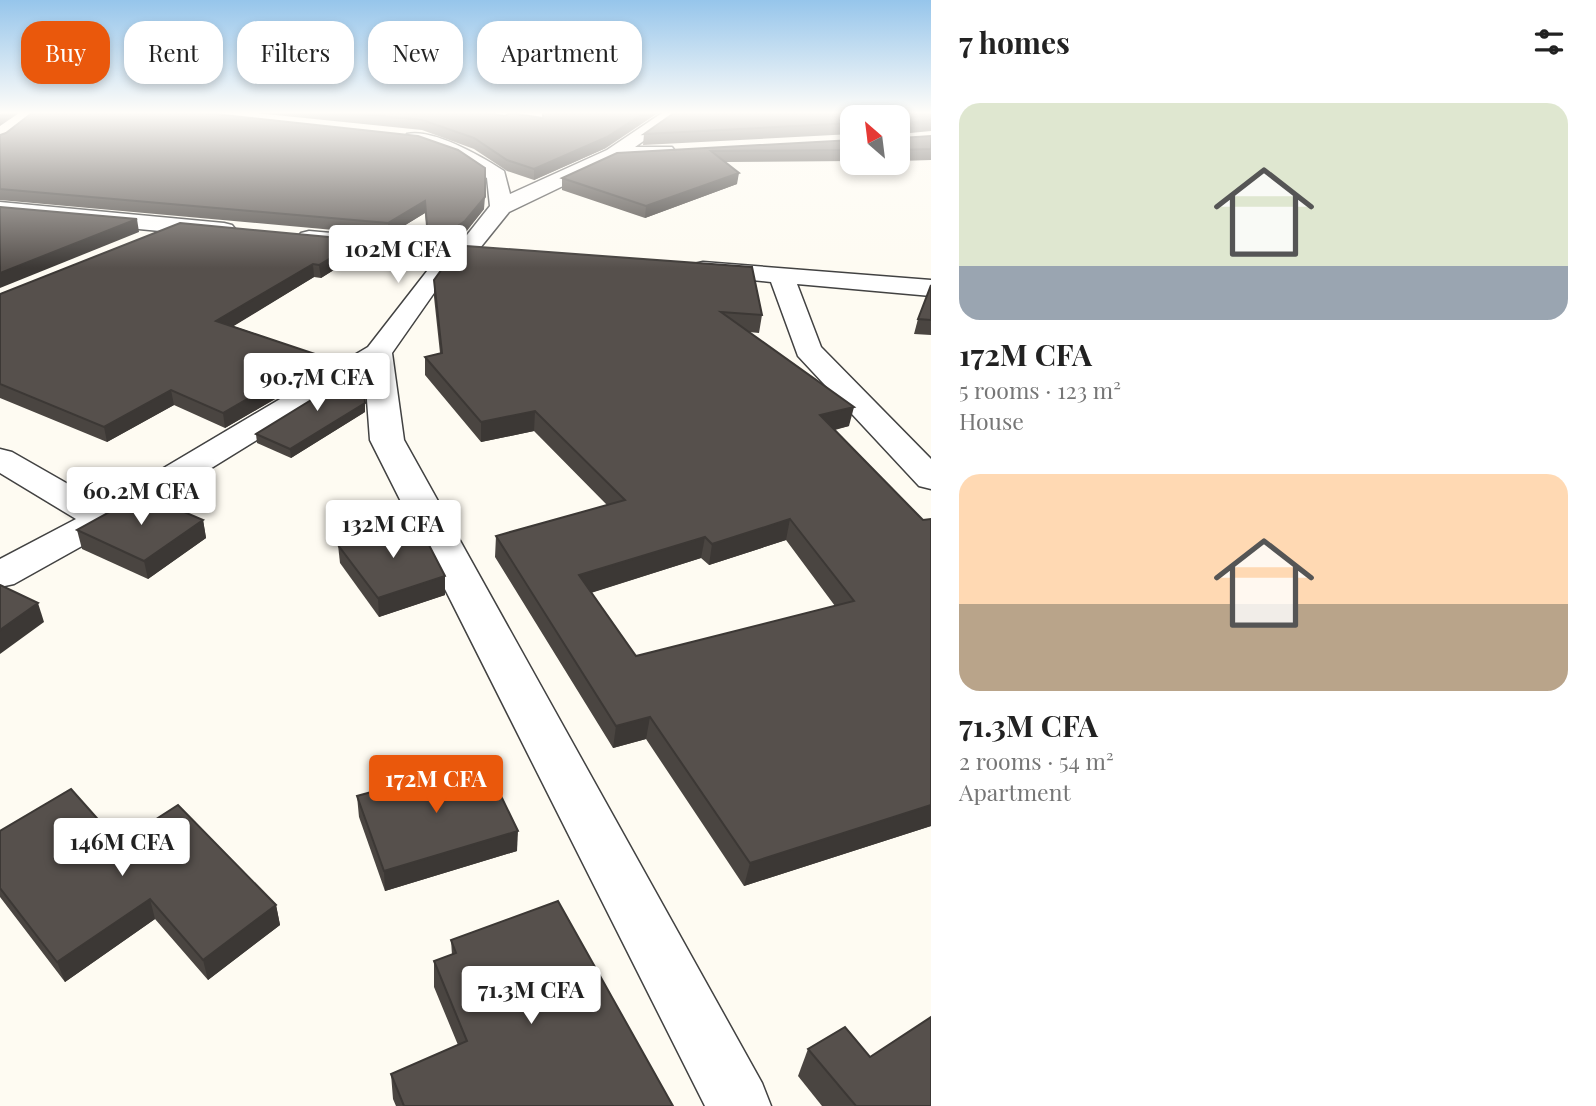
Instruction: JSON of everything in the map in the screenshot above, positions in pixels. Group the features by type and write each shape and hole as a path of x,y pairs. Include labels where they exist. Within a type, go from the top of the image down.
{"street":[{"path":"481,165 497,175 501,207"},
{"path":"0,575 103,519 378,353 439,268 475,240 501,207 591,165"},
{"path":"0,209 246,232"},
{"path":"128,247 180,226"},
{"path":"286,236 495,254"},
{"path":"685,268 931,288"},
{"path":"781,275 808,350 931,479"},
{"path":"378,353 387,440 739,1106"},
{"path":"0,459 103,519"}],"building":[{"path":"0,165 480,165 485,168 485,197 465,221 453,229 427,226 425,201 388,223 0,189"},
{"path":"521,165 544,165 534,169"},
{"path":"591,165 728,165 739,173 646,206 562,178"},
{"path":"0,207 137,219 0,273"},
{"path":"180,223 361,240 319,265 313,264 216,321 321,356 223,413 171,390 104,427 0,384 0,294"},
{"path":"466,246 752,267 762,315 721,312 854,407 820,415 923,520 931,519 931,805 750,863 650,717 616,726 496,536 625,500 535,411 481,422 425,357 442,353 434,280 450,258","holes":["790,519 854,601 636,656 579,575 705,537 712,544"]},
{"path":"931,285 931,320 918,319"},
{"path":"355,373 363,376 365,403 290,449 256,434"},
{"path":"142,494 203,520 144,561 77,530"},
{"path":"410,523 428,543 445,576 378,598 338,545"},
{"path":"0,585 38,603 0,630"},
{"path":"484,761 518,831 384,871 357,796"},
{"path":"71,789 119,843 178,805 276,905 203,960 150,899 57,962 0,888 0,831"},
{"path":"558,901 673,1106 404,1106 391,1074 467,1041 434,961 456,953 451,940"},
{"path":"931,1017 931,1106 856,1106 808,1049 845,1027 870,1057"}]}
